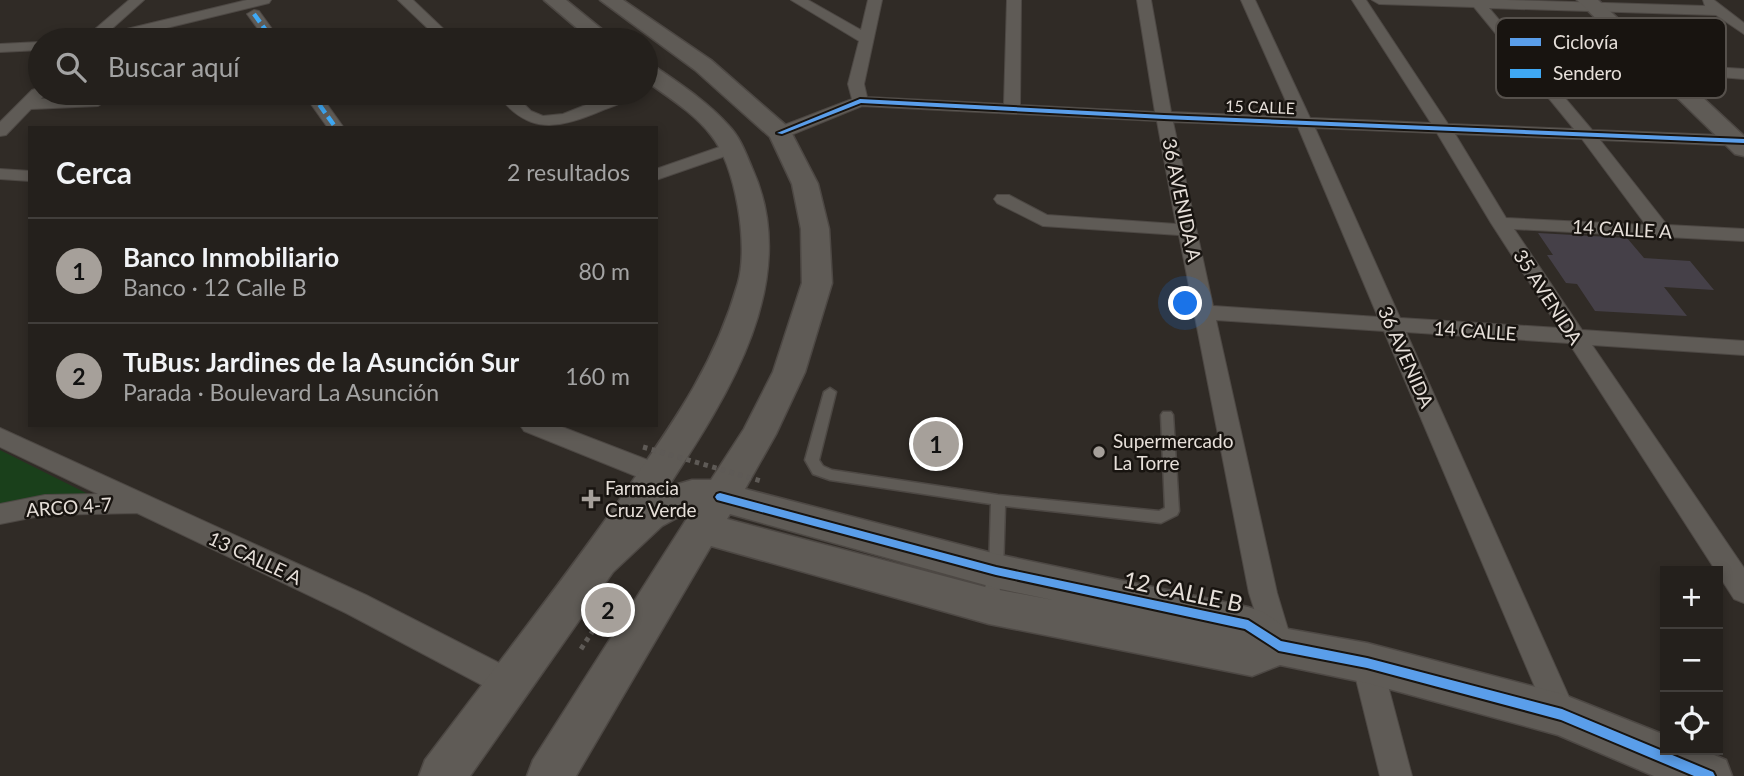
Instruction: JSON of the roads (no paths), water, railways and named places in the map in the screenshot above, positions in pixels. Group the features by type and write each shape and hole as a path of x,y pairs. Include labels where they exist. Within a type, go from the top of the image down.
{"main road":[{"path":"554,0 589,28"},
{"path":"610,0 636,28"},
{"path":"1591,4 1607,18"},
{"path":"560,773 759,434 789,372 817,284 815,229 805,184 780,133 703,65 658,43"},
{"path":"442,776 599,560 650,461 697,415 727,359 754,281 755,229 748,187 721,135 658,92"},
{"path":"1693,98 1741,144"},
{"path":"721,135 752,107"},
{"path":"599,560 666,502 691,493 711,512 1252,657 1279,646 1367,663 1562,715 1709,776"}],"street":[{"path":"105,28 137,0"},
{"path":"149,28 262,0"},
{"path":"405,0 435,28"},
{"path":"798,0 866,39"},
{"path":"860,101 856,84 875,0"},
{"path":"1012,109 1014,0"},
{"name":"36 AVENIDA A","path":"1144,0 1164,117 1264,593 1279,646"},
{"name":"36 AVENIDA","path":"1248,0 1562,715"},
{"name":"35 AVENIDA","path":"1359,0 1443,127 1500,223 1574,337 1744,591"},
{"path":"1379,0 1591,4 1720,11"},
{"path":"1706,0 1744,30"},
{"path":"1477,2 1496,25"},
{"path":"254,15 264,28"},
{"path":"0,48 28,47"},
{"path":"1726,73 1744,74"},
{"path":"1557,98 1661,231"},
{"name":"15 CALLE","path":"780,133 860,101 1164,117 1587,134 1741,144"},
{"path":"0,131 28,104"},
{"path":"320,105 335,126"},
{"path":"517,105 530,117 541,121 565,118 595,105"},
{"path":"658,174 721,135"},
{"path":"0,174 28,176"},
{"path":"1003,199 1042,220 1188,230"},
{"name":"14 CALLE A","path":"1500,223 1744,235"},
{"name":"14 CALLE","path":"1206,313 1744,348"},
{"path":"539,427 650,461"},
{"name":"13 CALLE A","path":"0,437 356,604 508,683"},
{"name":"ARCO 4-7","path":"0,514 45,505 139,504"},
{"path":"1367,663 1396,776"}],"lane":[{"path":"830,392 812,460 818,470 830,475 998,500 1161,517 1172,511 1167,415"},
{"path":"992,588 998,500"}],"place":[{"name":"Banco Inmobiliario","path":"936,444"},
{"name":"Supermercado La Torre","path":"1099,452"},
{"name":"Farmacia Cruz Verde","path":"591,499"},
{"name":"TuBus: Jardines de la Asunción Sur","path":"608,610"}]}
